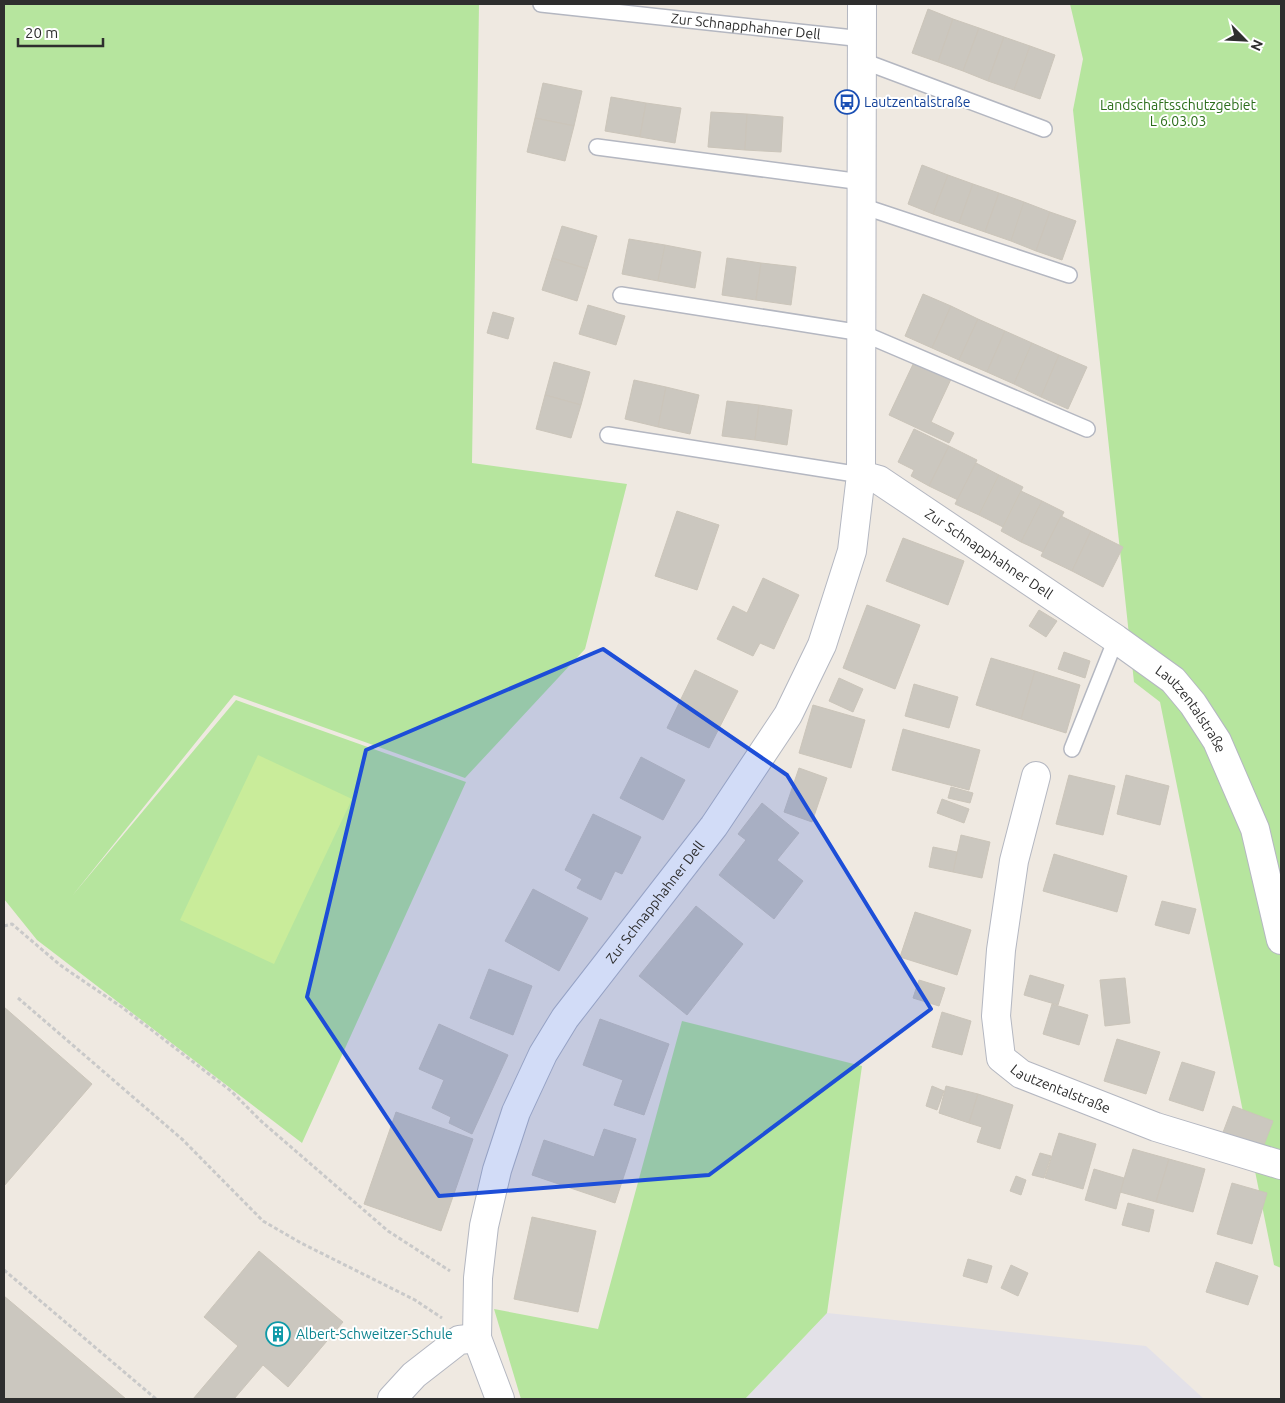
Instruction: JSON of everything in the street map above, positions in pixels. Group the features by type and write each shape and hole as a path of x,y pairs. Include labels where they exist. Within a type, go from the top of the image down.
{"street":[{"name":"Zur Schnapphahner Dell","path":"500,1399 468,1339 478,1289 484,1226 497,1170 516,1112 542,1054 565,1018 714,826 788,715 822,645 852,551 861,475 862,4"},
{"name":"Zur Schnapphahner Dell","path":"861,475 879,480 1116,639"},
{"name":"Lautzentalstraße","path":"1116,639 1173,680 1193,704 1217,741 1255,829 1281,940"},
{"name":"Lautzentalstraße","path":"1036,776 1014,861 1001,950 996,1016 1001,1058 1021,1074 1156,1127 1281,1165"},
{"path":"392,1399 414,1375 468,1339"}],"lane":[{"name":"Zur Schnapphahner Dell","path":"541,4 863,50 1044,129"},
{"path":"597,147 862,194 1069,275"},
{"path":"621,295 862,333 1087,429"},
{"name":"Zur Schnapphahner Dell","path":"608,435 861,475"},
{"path":"1072,749 1116,639"}],"path":[{"path":"4,926 12,924 60,965 172,1044 230,1091 261,1121 388,1231 478,1289"},
{"path":"18,998 183,1140 263,1221 301,1243 415,1300 440,1316 468,1339"},
{"path":"4,1270 156,1399"}],"highlighted area":[{"path":"603,649 787,775 931,1009 709,1175 439,1196 307,997 366,750"}],"shaded area":[{"path":"827,1313 1146,1346 1204,1399 745,1399"}],"green space":[{"path":"4,4 479,4 472,463 627,484 585,649 465,778 234,695 72,896 236,700 466,782 302,1143 37,940 4,899"},
{"name":"Landschaftsschutzgebiet L 6.03.03","path":"1070,4 1281,4 1281,1268 1274,1265 1160,702 1134,682 1073,110 1083,59"},
{"path":"258,755 352,799 274,964 180,920"},
{"path":"682,1021 862,1066 827,1313 745,1399 521,1399 494,1309 598,1329"}],"building":[{"path":"928,9 953,19 938,62 912,53"},
{"path":"953,19 979,28 963,71 938,62"},
{"path":"979,28 1004,37 988,81 963,71"},
{"path":"1004,37 1030,46 1014,90 988,81"},
{"path":"1030,46 1055,55 1040,99 1014,90"},
{"path":"543,83 582,91 574,126 535,118"},
{"path":"611,97 646,103 640,137 605,131"},
{"path":"646,103 681,108 675,143 640,137"},
{"path":"711,112 747,114 745,150 708,147"},
{"path":"747,114 783,117 781,152 745,150"},
{"path":"535,118 574,126 565,161 527,152"},
{"path":"922,165 948,175 933,214 908,204"},
{"path":"948,175 973,184 959,223 933,214"},
{"path":"973,184 999,193 985,232 959,223"},
{"path":"999,193 1024,202 1011,241 985,232"},
{"path":"1024,202 1050,212 1036,251 1011,241"},
{"path":"1050,212 1076,221 1062,260 1036,251"},
{"path":"562,226 597,236 587,269 552,258"},
{"path":"629,239 665,245 658,281 622,274"},
{"path":"665,245 701,252 695,288 658,281"},
{"path":"552,258 587,269 577,301 542,290"},
{"path":"727,258 761,263 756,300 722,295"},
{"path":"761,263 796,267 791,305 756,300"},
{"path":"923,294 951,306 932,348 905,336"},
{"path":"588,305 625,316 616,345 579,334"},
{"path":"951,306 978,319 959,360 932,348"},
{"path":"493,312 514,318 508,339 487,333"},
{"path":"978,319 1005,331 987,372 959,360"},
{"path":"1005,331 1032,343 1014,384 987,372"},
{"path":"1032,343 1059,355 1041,397 1014,384"},
{"path":"1059,355 1087,367 1068,409 1041,397"},
{"path":"915,360 952,377 931,422 954,433 949,443 889,415"},
{"path":"554,362 590,372 581,405 545,395"},
{"path":"634,380 666,387 658,427 625,419"},
{"path":"666,387 699,395 690,434 658,427"},
{"path":"545,395 581,405 571,438 536,429"},
{"path":"727,401 759,405 755,440 722,436"},
{"path":"759,405 792,410 787,445 755,440"},
{"path":"914,429 949,446 929,486 911,476 914,470 898,462"},
{"path":"949,446 977,460 958,500 929,486"},
{"path":"976,463 999,475 979,515 955,504"},
{"path":"999,475 1023,487 1003,527 979,515"},
{"path":"1021,491 1042,501 1021,542 1001,531"},
{"path":"1042,501 1064,512 1043,552 1021,542"},
{"path":"677,511 719,525 697,590 655,576"},
{"path":"1061,516 1091,531 1072,571 1041,556"},
{"path":"1091,531 1123,547 1103,587 1072,571"},
{"path":"903,538 964,561 948,605 886,581"},
{"path":"763,578 799,595 774,649 760,643 753,656 717,639 733,606 747,613"},
{"path":"867,605 920,625 895,689 843,668"},
{"path":"1039,610 1057,621 1046,637 1029,626"},
{"path":"1064,652 1090,661 1085,678 1058,669"},
{"path":"991,658 1035,671 1021,719 976,705"},
{"path":"695,670 738,691 709,748 667,728"},
{"path":"1035,671 1080,685 1066,733 1021,719"},
{"path":"839,678 863,689 853,712 829,701"},
{"path":"914,684 958,697 949,728 905,716"},
{"path":"813,705 865,720 851,768 799,753"},
{"path":"903,729 980,750 969,790 892,770"},
{"path":"641,757 685,780 663,820 620,798"},
{"path":"799,768 827,778 812,822 784,812"},
{"path":"1069,775 1115,786 1103,835 1056,824"},
{"path":"1126,775 1169,786 1160,825 1117,814"},
{"path":"951,787 973,793 970,803 948,798"},
{"path":"942,799 969,809 964,823 937,813"},
{"path":"762,803 799,833 777,860 803,881 774,919 719,875 746,840 738,834"},
{"path":"593,814 641,837 622,874 615,871 601,900 577,888 582,879 565,870"},
{"path":"961,835 990,842 982,878 953,872"},
{"path":"933,847 957,852 953,872 929,867"},
{"path":"1054,854 1127,876 1117,912 1043,891"},
{"path":"533,889 588,918 559,971 505,941"},
{"path":"1162,901 1196,909 1189,934 1155,925"},
{"path":"696,906 743,944 687,1015 639,976"},
{"path":"915,912 971,930 957,975 900,957"},
{"path":"489,969 532,986 513,1035 470,1018"},
{"path":"1030,975 1064,985 1058,1005 1024,995"},
{"path":"1125,978 1130,1023 1105,1026 1100,980"},
{"path":"919,980 945,988 939,1006 913,998"},
{"path":"1052,1004 1088,1015 1079,1045 1043,1034"},
{"path":"4,1007 92,1084 4,1186"},
{"path":"942,1012 971,1021 962,1055 932,1047"},
{"path":"600,1019 669,1044 644,1115 614,1105 623,1080 583,1065"},
{"path":"439,1024 508,1055 472,1134 449,1123 451,1117 432,1108 444,1080 419,1069"},
{"path":"1117,1039 1160,1052 1146,1094 1104,1081"},
{"path":"1182,1062 1215,1072 1203,1111 1169,1100"},
{"path":"932,1086 944,1091 937,1110 926,1106"},
{"path":"946,1086 978,1094 969,1123 939,1113"},
{"path":"978,1094 1013,1105 1000,1149 977,1142 982,1127 969,1123"},
{"path":"1233,1106 1273,1121 1262,1150 1222,1135"},
{"path":"396,1112 473,1139 441,1231 364,1204"},
{"path":"604,1129 636,1139 615,1203 532,1175 544,1140 594,1157"},
{"path":"1059,1133 1096,1144 1083,1189 1045,1178"},
{"path":"1133,1149 1169,1159 1156,1202 1120,1192"},
{"path":"1040,1153 1051,1156 1044,1178 1032,1175"},
{"path":"1169,1159 1205,1169 1193,1212 1156,1202"},
{"path":"1094,1169 1124,1178 1116,1209 1085,1200"},
{"path":"1016,1176 1026,1180 1021,1195 1010,1191"},
{"path":"1232,1183 1267,1193 1252,1244 1217,1234"},
{"path":"1128,1203 1154,1210 1149,1232 1122,1225"},
{"path":"532,1217 596,1231 578,1312 514,1299"},
{"name":"Albert-Schweitzer-Schule","path":"259,1251 343,1322 288,1387 263,1365 234,1399 193,1399 238,1346 204,1317"},
{"path":"968,1259 992,1266 987,1283 963,1276"},
{"path":"1216,1262 1258,1276 1248,1305 1206,1292"},
{"path":"1011,1265 1028,1273 1018,1296 1001,1288"},
{"path":"4,1296 126,1399 4,1398"}],"place":[{"name":"Lautzentalstraße","path":"847,102"},
{"name":"Albert-Schweitzer-Schule","path":"278,1334"}]}
